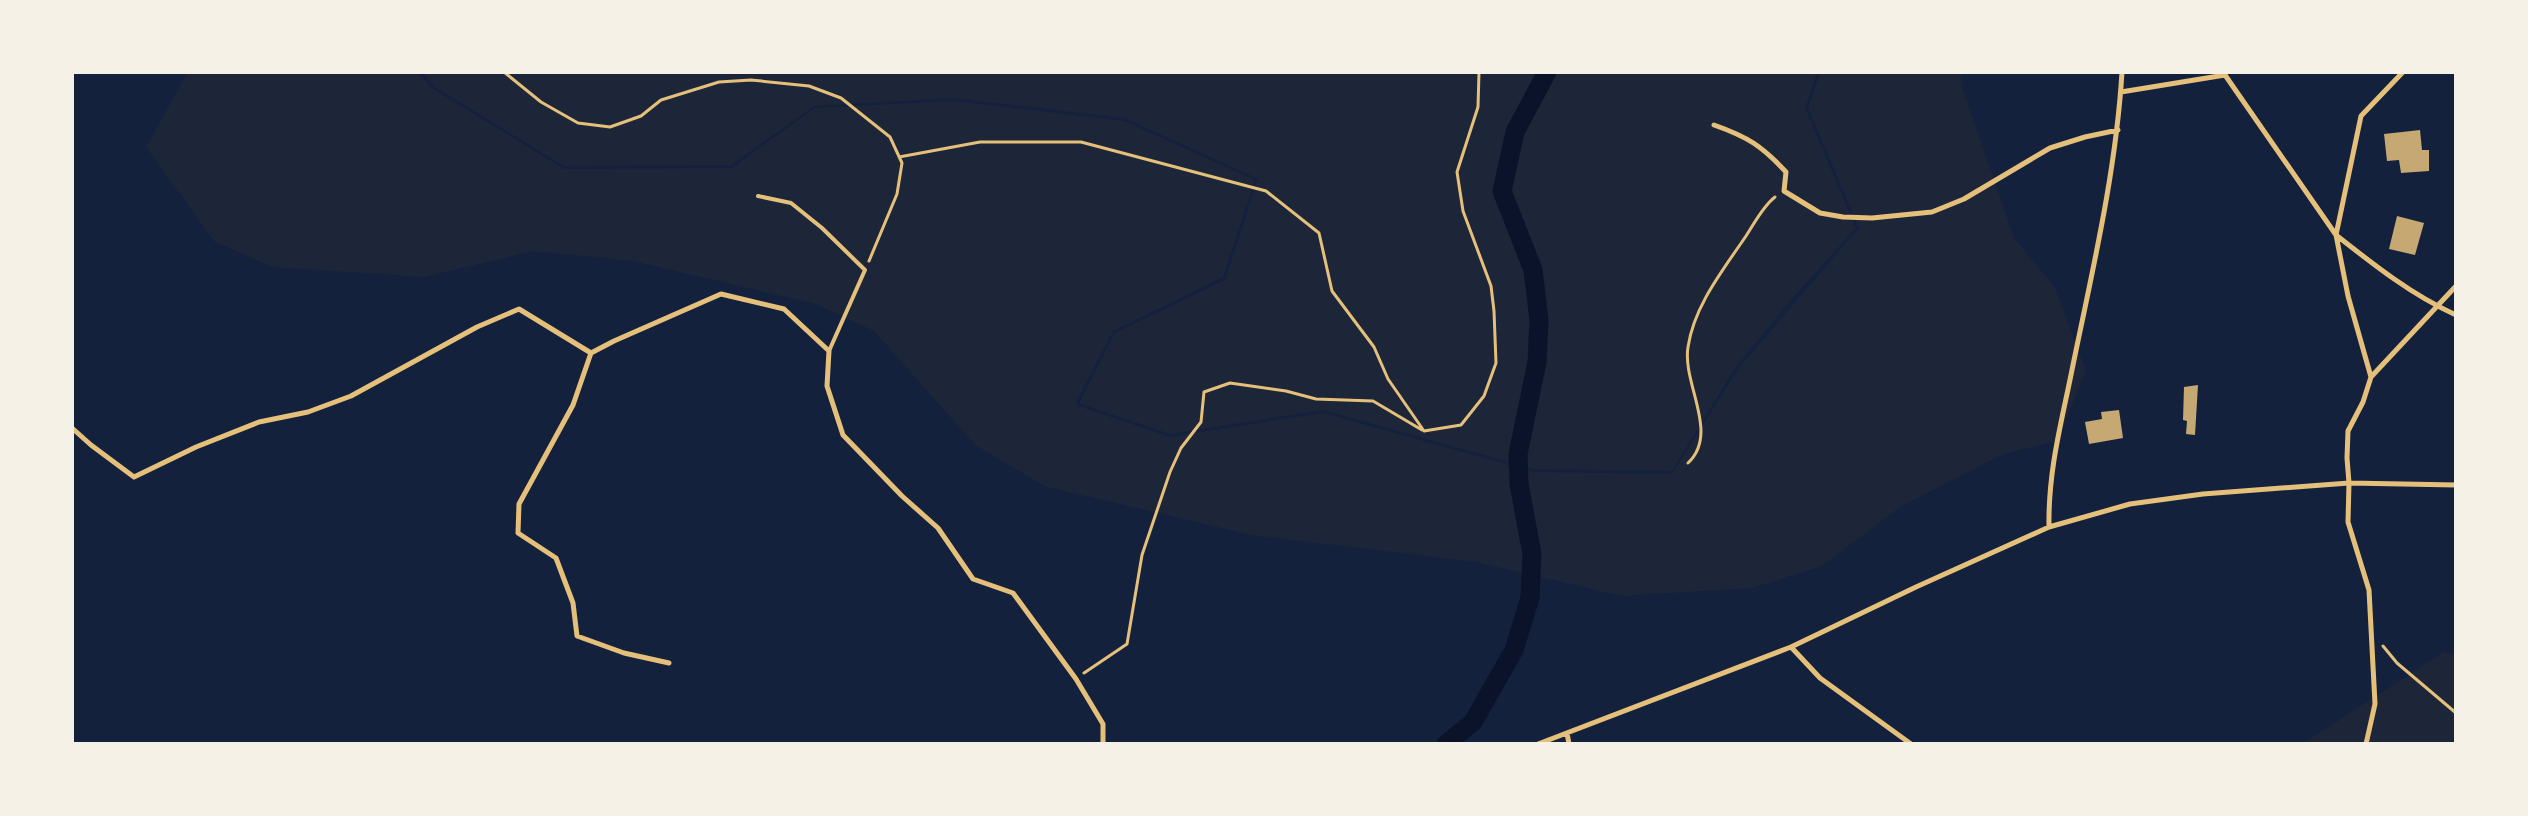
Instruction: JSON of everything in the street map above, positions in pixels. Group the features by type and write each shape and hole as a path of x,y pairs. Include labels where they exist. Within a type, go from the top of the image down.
{"street":[{"path":"2049,527 2048,500 2058,429 2098,244 2118,130 2122,72"},
{"path":"2371,377 2348,296 2336,235 2361,116 2403,72"},
{"path":"2121,92 2226,74 2336,235 2385,273 2437,306 2456,315"},
{"path":"1714,125 1741,135 1764,149 1786,172 1784,191 1820,213 1844,217 1872,218 1932,212 1964,199 2050,148 2085,137 2118,130"},
{"path":"2366,744 2375,704 2369,590 2348,522 2348,431 2363,402 2371,377 2456,286"},
{"path":"669,663 624,653 577,636 573,603 556,558 518,534 519,504 573,404 591,353 721,294 784,309 829,351 827,386 843,435 902,496 938,528 973,580 1013,593 1076,679 1103,724 1103,744"},
{"path":"72,428 91,445 134,477 196,448 259,422 308,412 351,396 477,327 519,309 591,353"},
{"path":"1538,744 1791,647 1916,587 2049,527 2130,504 2203,494 2349,483 2456,485"},
{"path":"1791,647 1820,678 1912,744"},
{"path":"1567,733 1569,744"}],"lane":[{"path":"758,196 791,203 822,228 865,270 829,351"}],"path":[{"path":"504,72 542,102 578,123 610,127 641,116 660,100 718,82 751,80 810,86 841,98 890,137 902,163 897,194 865,270"},
{"path":"1076,679 1127,644 1142,555 1170,472 1181,448 1201,422 1204,392 1230,383 1286,391 1316,399 1373,401 1424,432 1461,425 1484,396 1496,363 1491,286 1463,211 1457,172 1478,106 1478,72"},
{"path":"899,156 980,142 1082,142 1266,191 1319,233 1332,291 1374,347 1388,379 1424,432"},
{"path":"1688,463 1697,455 1701,438 1701,418 1690,378 1688,362 1688,349 1692,331 1703,304 1744,239 1771,200 1784,191"},
{"path":"2371,632 2397,663 2456,713"}],"shaded area":[{"path":"188,72 418,73 433,89 564,169 732,168 815,108 953,101 1124,121 1255,180 1223,277 1113,331 1076,402 1078,406 1170,437 1323,413 1534,472 1672,474 1738,369 1859,228 1808,108 1820,73 1962,73 1961,84 2014,238 2054,286 2086,371 2057,441 2003,454 1900,507 1822,566 1752,588 1622,596 1476,562 1251,535 1044,486 975,445 874,331 816,304 633,261 534,251 424,277 272,267 214,241 146,147"},
{"path":"422,73 1817,73 1805,108 1856,228 1790,301 1735,368 1672,471 1535,469 1323,410 1170,434 1079,403 1115,333 1225,280 1258,179 1125,118 953,98 814,106 731,165 564,166 435,87"},
{"path":"2444,652 2455,655 2455,743 2302,744"}],"building":[{"path":"2420,130 2422,150 2429,150 2429,171 2401,173 2399,160 2387,161 2384,134"},
{"path":"2397,216 2424,223 2415,255 2389,249"},
{"path":"2198,385 2195,435 2186,434 2187,421 2183,420 2184,387"},
{"path":"2119,410 2123,438 2089,444 2085,422 2102,419 2101,412"}],"waterway":[{"path":"1446,744 1473,722 1514,650 1530,598 1532,554 1519,484 1518,454 1537,362 1539,320 1533,270 1502,191 1515,132 1547,72"}]}
